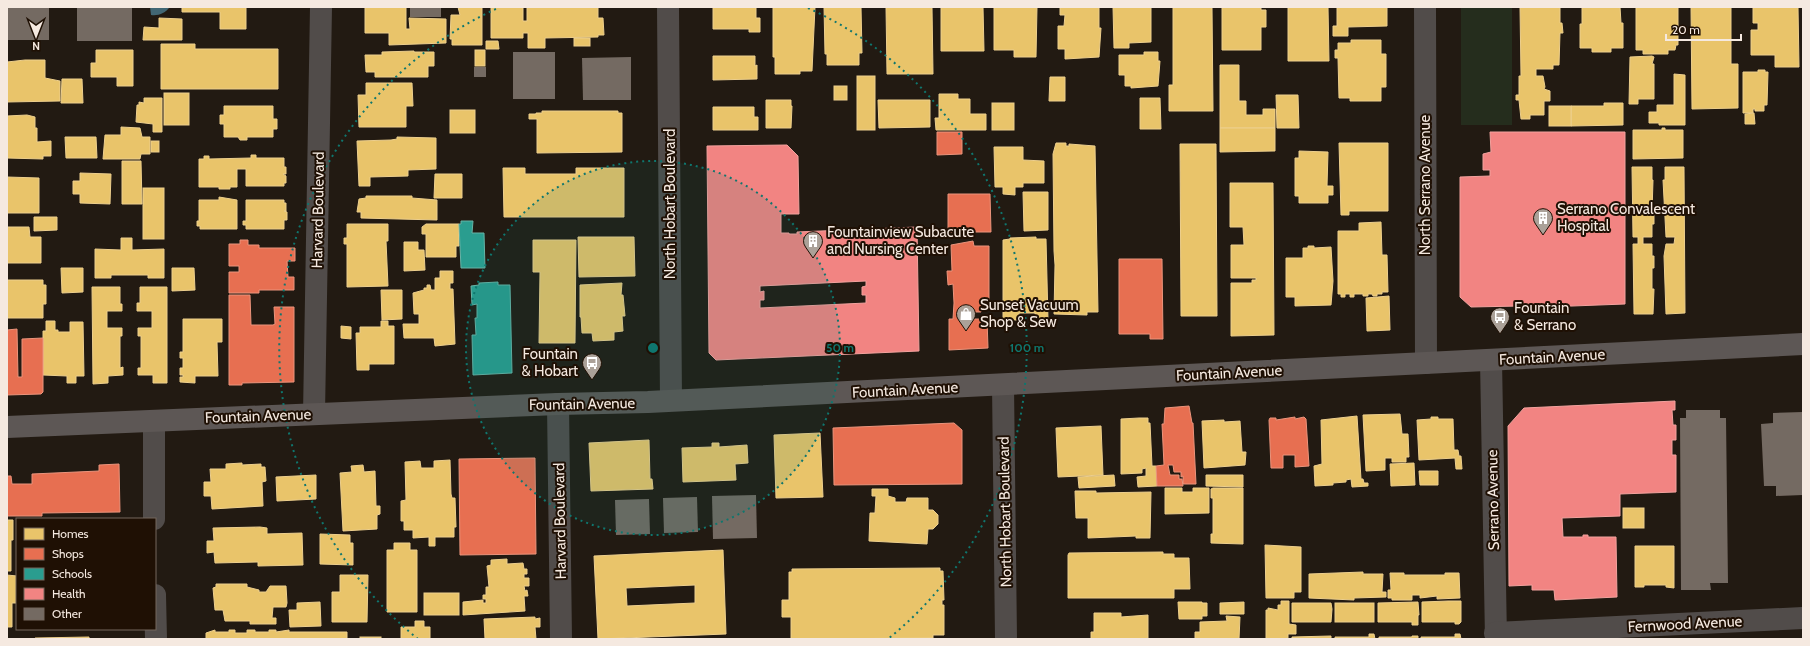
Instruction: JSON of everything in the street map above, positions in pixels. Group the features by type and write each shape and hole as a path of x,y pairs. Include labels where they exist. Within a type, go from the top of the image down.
{"street":[{"name":"Harvard Boulevard","path":"314,414 321,7"},
{"name":"North Hobart Boulevard","path":"668,7 671,400"},
{"name":"North Serrano Avenue","path":"1425,7 1426,363"},
{"name":"Fountain Avenue","path":"7,427 1003,385 1803,344"},
{"name":"Serrano Avenue","path":"1491,360 1495,636"},
{"name":"North Hobart Boulevard","path":"1003,385 1006,639"},
{"name":"Harvard Boulevard","path":"558,404 561,639"},
{"path":"154,421 154,518"},
{"name":"Fernwood Avenue","path":"1495,636 1803,618"}],"green space":[{"path":"1461,7 1512,7 1512,125 1461,125"}],"water":[{"path":"150,7 170,7 162,14 151,15"}],"building: Homes":[{"path":"182,7 246,7 246,29 220,29 220,12 182,12"},
{"path":"365,7 406,7 406,29 410,29 409,18 446,19 446,43 389,45 389,33 365,33"},
{"path":"458,7 482,7 482,45 452,45 452,39 450,39 451,15 460,15"},
{"path":"491,7 523,7 523,21 527,21 527,7 598,7 598,18 603,18 604,35 598,35 598,37 545,38 545,48 528,48 528,33 523,33 523,38 491,38"},
{"path":"713,7 756,7 756,18 760,18 760,32 749,32 749,29 713,29"},
{"path":"773,7 815,7 812,71 800,71 800,74 775,74 775,57 773,57"},
{"path":"824,7 861,7 862,53 859,53 859,65 827,65 827,54 825,54"},
{"path":"886,7 932,7 933,74 887,74"},
{"path":"941,7 983,7 984,51 941,51"},
{"path":"994,7 1037,7 1036,57 1014,57 1014,50 994,50"},
{"path":"1060,7 1099,7 1099,28 1101,28 1099,57 1065,59 1065,49 1058,49 1058,26 1064,26 1065,15 1060,15"},
{"path":"1113,7 1151,7 1151,42 1129,43 1129,48 1114,48"},
{"path":"1173,7 1212,7 1213,111 1169,111 1169,85 1173,85"},
{"path":"1222,7 1261,7 1261,10 1266,10 1266,27 1261,27 1261,50 1222,50"},
{"path":"1288,7 1328,7 1329,61 1288,61"},
{"path":"1337,7 1387,7 1387,26 1348,27 1348,36 1333,36 1333,26 1337,26"},
{"path":"1520,7 1560,7 1560,23 1562,23 1563,33 1560,33 1559,65 1553,65 1553,69 1536,69 1536,76 1543,76 1544,89 1550,91 1550,101 1544,101 1544,115 1530,115 1530,119 1521,119 1519,100 1516,100 1516,95 1519,95 1519,76 1521,76"},
{"path":"1582,7 1620,7 1621,23 1623,23 1623,48 1611,48 1611,52 1592,52 1592,48 1580,48"},
{"path":"1636,7 1678,7 1678,45 1676,45 1675,50 1668,50 1668,54 1643,54 1643,50 1636,50"},
{"path":"1691,7 1731,7 1731,64 1738,64 1738,108 1692,109"},
{"path":"1753,7 1798,7 1799,67 1775,67 1775,55 1751,55 1751,30 1758,30 1758,23 1753,23"},
{"path":"159,18 182,19 182,40 143,40 144,27 159,28"},
{"path":"574,38 590,38 590,46 574,46"},
{"path":"1351,40 1381,40 1381,54 1386,54 1386,87 1381,87 1381,101 1350,101 1350,98 1339,98 1338,58 1335,58 1335,50 1338,50 1338,43 1351,43"},
{"path":"486,41 498,41 499,49 486,49"},
{"path":"161,44 195,44 195,49 278,49 278,89 161,89"},
{"path":"96,50 133,50 133,86 117,86 117,77 91,77 91,63 96,63"},
{"path":"475,50 485,50 485,66 475,66"},
{"path":"382,52 434,52 434,66 428,66 428,77 375,77 375,72 366,72 365,55 382,55"},
{"path":"1144,52 1158,52 1158,61 1160,61 1158,86 1131,88 1131,86 1125,86 1125,75 1119,75 1119,55 1144,55"},
{"path":"713,56 755,56 755,66 757,65 757,79 713,80"},
{"path":"1630,57 1654,57 1652,64 1654,64 1654,99 1638,99 1638,104 1629,104"},
{"path":"45,60 45,78 60,81 60,101 7,102 7,62"},
{"path":"1220,65 1239,65 1239,101 1246,101 1246,115 1263,115 1263,109 1275,109 1275,128 1220,128"},
{"path":"1758,70 1765,70 1765,72 1768,72 1767,105 1764,105 1764,111 1755,111 1755,109 1753,109 1753,113 1743,113 1743,72 1758,72"},
{"path":"1674,74 1685,75 1685,125 1659,125 1659,123 1649,123 1649,112 1657,112 1657,105 1674,105"},
{"path":"857,76 875,76 875,130 857,130"},
{"path":"1050,77 1065,77 1065,101 1049,101"},
{"path":"62,79 82,79 83,103 61,103"},
{"path":"366,83 412,83 413,106 406,106 406,127 359,127 358,95 366,95"},
{"path":"834,86 847,86 847,100 834,100"},
{"path":"164,93 189,93 189,125 164,125"},
{"path":"939,94 958,94 958,99 970,99 970,114 986,114 986,130 936,130 935,118 939,118"},
{"path":"1276,95 1298,95 1299,128 1277,128"},
{"path":"144,98 162,98 162,132 153,132 153,124 136,122 137,105 139,105 139,102 144,103"},
{"path":"1140,98 1160,98 1161,129 1140,129"},
{"path":"766,100 791,100 791,128 766,128"},
{"path":"878,100 930,100 930,127 879,128"},
{"path":"992,103 1014,103 1014,130 992,130"},
{"path":"1604,103 1623,103 1623,125 1571,126 1571,106 1604,106"},
{"path":"224,106 273,106 273,119 277,119 277,129 273,129 273,137 247,137 247,140 240,140 238,137 224,137 224,124 220,124 220,115 224,115"},
{"path":"1549,106 1571,106 1571,126 1549,126"},
{"path":"713,107 754,107 754,117 758,117 758,130 713,130"},
{"path":"450,110 475,110 475,133 450,133"},
{"path":"542,111 618,111 618,113 622,113 622,152 537,153 537,119 529,119 529,114 542,113"},
{"path":"1754,113 1755,124 1745,124 1745,114"},
{"path":"27,115 35,117 37,142 51,141 51,156 43,156 43,159 7,158 7,116"},
{"path":"121,127 140,128 142,137 150,137 150,154 141,154 140,159 103,159 105,135 121,135"},
{"path":"1220,128 1275,128 1275,151 1220,152"},
{"path":"1662,128 1665,128 1665,130 1683,130 1683,158 1633,159 1633,130 1662,130"},
{"path":"65,137 96,137 97,158 66,158"},
{"path":"397,137 436,138 436,169 408,170 408,176 370,177 370,186 359,186 357,141 391,140 397,139"},
{"path":"151,141 159,141 159,152 151,152"},
{"path":"1056,143 1066,143 1066,146 1069,146 1069,144 1095,146 1098,312 1087,312 1087,315 1054,314 1055,265 1053,154"},
{"path":"1339,143 1388,143 1388,211 1349,211 1349,215 1341,215"},
{"path":"1180,144 1216,144 1217,316 1181,316"},
{"path":"994,147 1023,147 1023,160 1044,161 1044,183 1023,183 1023,187 1015,187 1015,195 1003,194 1003,187 995,187"},
{"path":"1299,151 1328,152 1327,186 1333,186 1333,195 1328,195 1328,203 1299,203 1299,196 1295,196 1295,158 1299,158"},
{"path":"251,155 256,155 256,158 284,158 286,174 283,174 286,176 286,183 284,183 284,186 246,186 246,169 237,169 237,187 230,187 230,189 219,189 219,187 199,187 199,159 204,159 204,156 209,156 209,159 251,158"},
{"path":"122,161 141,161 142,204 122,204"},
{"path":"1632,167 1652,167 1652,212 1654,212 1654,224 1652,224 1652,237 1643,237 1643,244 1652,244 1652,256 1654,256 1654,268 1652,268 1652,289 1654,289 1653,314 1634,314 1633,244 1638,244 1638,237 1633,237"},
{"path":"1665,167 1684,167 1685,313 1666,314 1664,256 1666,244 1674,244 1675,237 1666,237 1663,180 1665,180"},
{"path":"503,168 525,168 525,174 576,174 576,168 624,168 624,217 504,217"},
{"path":"80,173 111,174 110,204 80,203 80,194 73,194 73,181 80,181"},
{"path":"435,174 462,174 462,198 434,198"},
{"path":"7,177 39,178 39,213 7,213"},
{"path":"1230,183 1273,183 1274,335 1231,336 1231,283 1252,283 1252,280 1256,280 1256,278 1231,278 1231,245 1244,245 1243,227 1230,227"},
{"path":"143,188 164,188 164,239 143,239"},
{"path":"1023,192 1048,192 1048,230 1024,231"},
{"path":"366,196 412,196 412,198 437,200 437,220 361,218 361,212 357,212 359,199 366,198"},
{"path":"219,197 237,200 237,229 200,229 200,226 197,226 197,221 199,221 199,200 219,200"},
{"path":"246,200 284,200 284,203 286,203 286,211 284,211 287,212 287,220 284,220 284,229 246,229 246,225 243,225 243,221 246,221"},
{"path":"34,217 57,217 57,230 34,231"},
{"path":"1381,222 1382,255 1387,255 1388,292 1382,292 1382,294 1377,294 1377,296 1373,296 1372,294 1363,296 1363,294 1354,294 1354,297 1350,297 1350,294 1345,294 1345,297 1341,297 1341,294 1338,294 1338,231 1359,231 1359,223"},
{"path":"347,224 388,224 388,241 386,241 388,286 347,287 347,244 344,244 344,238 347,238"},
{"path":"426,224 459,224 459,246 456,246 456,257 426,257 426,234 422,234 422,227"},
{"path":"7,227 29,227 30,237 41,237 41,263 7,263"},
{"path":"578,237 634,237 635,276 579,277"},
{"path":"1036,237 1036,239 1046,239 1048,320 1035,321 1035,313 1019,313 1019,320 1003,320 1003,240 1010,238"},
{"path":"121,238 132,238 132,250 164,249 164,278 148,278 148,275 111,275 111,278 95,278 95,249 121,250"},
{"path":"533,240 576,240 575,343 539,343 540,272 533,272"},
{"path":"404,242 418,242 418,250 424,250 425,270 404,271"},
{"path":"1308,246 1314,246 1314,248 1331,247 1333,281 1331,305 1295,306 1295,297 1286,297 1286,258 1303,258 1303,248 1308,248"},
{"path":"61,268 83,268 83,292 62,293"},
{"path":"172,268 194,268 195,290 172,291"},
{"path":"440,271 453,271 453,283 450,283 450,289 453,289 455,344 435,346 434,338 404,338 403,324 419,324 419,314 414,314 413,293 424,290 424,288 427,288 427,285 430,285 431,290 435,290 435,278 440,278"},
{"path":"7,280 43,280 43,285 46,285 46,304 43,304 43,318 7,318"},
{"path":"622,283 621,295 623,295 625,316 622,316 623,331 614,332 614,340 593,341 592,333 582,333 580,317 580,285"},
{"path":"92,287 120,287 120,304 122,304 122,311 107,311 107,328 122,328 122,336 120,336 120,368 123,367 123,375 108,376 108,383 93,384"},
{"path":"140,287 167,287 167,383 153,383 153,375 138,375 138,368 141,368 141,336 138,336 138,328 152,328 152,311 137,311 137,303 140,303"},
{"path":"381,290 402,290 402,319 382,320"},
{"path":"1389,296 1390,330 1367,331 1366,298"},
{"path":"183,319 222,319 222,342 217,342 218,376 195,376 195,383 180,382 180,377 183,377 183,375 180,375 180,368 183,368 183,358 180,358 180,352 183,352"},
{"path":"46,321 55,321 55,330 58,330 58,332 70,332 70,322 83,322 84,376 76,376 76,383 67,383 67,376 43,375 43,331 46,331"},
{"path":"381,321 388,321 388,326 394,326 394,364 369,364 369,370 357,370 356,333 360,333 360,327 381,327"},
{"path":"341,326 351,327 351,339 341,338"},
{"path":"1400,414 1402,434 1408,434 1409,457 1406,457 1406,462 1392,462 1392,458 1385,458 1385,470 1366,471 1363,415"},
{"path":"1357,416 1361,479 1363,479 1364,483 1368,483 1368,486 1352,487 1351,479 1346,480 1346,482 1333,483 1333,485 1315,486 1314,466 1322,464 1321,420"},
{"path":"1431,417 1438,417 1438,419 1453,419 1454,450 1458,450 1459,456 1461,456 1462,469 1456,469 1455,458 1419,460 1417,420 1431,419"},
{"path":"1148,418 1148,423 1150,423 1152,466 1156,466 1157,486 1138,487 1137,477 1146,476 1146,468 1142,469 1142,473 1121,474 1121,419"},
{"path":"1224,420 1224,422 1240,421 1242,452 1246,452 1245,465 1204,468 1202,421"},
{"path":"1101,426 1103,475 1058,477 1056,428"},
{"path":"820,433 823,497 776,498 774,435"},
{"path":"649,440 650,479 652,479 653,489 591,491 589,443"},
{"path":"712,443 719,443 719,447 747,445 748,463 735,464 736,480 683,482 682,448 712,447"},
{"path":"450,460 451,494 452,498 455,498 456,527 454,527 454,537 435,537 435,546 429,546 429,537 413,538 413,530 404,530 404,521 401,521 401,501 406,500 405,462 420,461 421,468 434,468 434,461"},
{"path":"242,463 242,465 261,464 261,467 265,467 266,481 262,482 263,506 212,509 211,496 204,496 204,482 211,482 210,469 226,469 226,464"},
{"path":"1414,463 1415,485 1391,486 1390,464"},
{"path":"363,465 364,472 375,471 376,506 380,506 380,514 377,515 377,529 343,531 340,473 352,472 351,466"},
{"path":"1419,471 1438,471 1438,485 1420,485"},
{"path":"316,475 316,499 277,501 276,477"},
{"path":"1114,475 1115,486 1079,488 1078,477"},
{"path":"1206,475 1243,475 1243,487 1206,486"},
{"path":"1165,488 1182,488 1182,492 1193,492 1193,488 1209,488 1209,513 1165,514"},
{"path":"1243,488 1243,544 1211,543 1211,534 1213,534 1213,498 1211,498 1211,489"},
{"path":"872,489 888,489 888,496 895,498 895,502 906,502 907,498 928,498 928,510 933,510 938,515 938,524 933,529 928,529 927,544 869,541 870,513 875,513 876,496 872,496"},
{"path":"1075,491 1096,491 1096,493 1151,492 1150,538 1136,538 1136,536 1088,538 1088,518 1076,518"},
{"path":"1623,508 1644,508 1644,528 1623,528"},
{"path":"7,520 13,520 13,540 11,540 11,571 7,571"},
{"path":"213,528 267,528 267,534 302,533 303,565 258,566 258,562 215,563 214,552 207,553 207,541 214,541"},
{"path":"320,534 350,535 350,543 353,543 353,565 320,564"},
{"path":"394,543 410,543 410,550 417,550 417,612 387,612 387,550 394,550"},
{"path":"1265,545 1301,547 1301,592 1294,592 1294,598 1266,598"},
{"path":"1635,546 1674,546 1674,588 1666,587 1666,585 1644,585 1644,587 1635,587"},
{"path":"723,550 726,634 598,639 594,556","holes":["695,585 695,603 627,606 626,588"]},
{"path":"1163,552 1163,554 1174,554 1174,558 1189,558 1190,589 1174,589 1174,598 1068,598 1069,553"},
{"path":"507,559 507,564 523,563 524,569 527,569 527,574 524,574 524,578 529,578 529,586 524,586 525,591 527,590 528,596 524,596 525,611 463,615 463,602 483,600 483,603 486,603 486,599 483,599 483,595 486,595 486,587 489,587 487,566 491,565 491,560"},
{"path":"940,568 940,571 943,571 944,600 942,600 942,605 944,605 944,635 933,635 933,638 791,639 791,617 782,617 782,600 789,600 789,572 792,572 792,569"},
{"path":"1363,572 1363,574 1383,574 1382,592 1386,592 1386,597 1354,598 1354,600 1309,598 1309,574"},
{"path":"1390,573 1404,573 1404,575 1445,575 1445,573 1459,573 1460,598 1437,599 1437,596 1420,598 1420,595 1412,595 1412,600 1392,600 1392,598 1388,598 1388,590 1391,590"},
{"path":"7,575 16,576 16,603 12,603 12,627 7,627"},
{"path":"340,575 368,575 367,622 332,622 332,592 340,592"},
{"path":"216,584 247,584 247,587 259,590 259,592 266,592 270,586 286,586 286,607 273,607 272,618 276,618 276,624 250,624 250,621 225,621 223,610 215,610 213,588 216,587"},
{"path":"424,593 459,593 459,615 424,615"},
{"path":"1281,601 1289,601 1289,624 1296,625 1296,634 1288,634 1288,639 1266,639 1266,610 1268,610 1268,608 1278,610 1278,605 1281,605"},
{"path":"1461,601 1461,622 1459,624 1455,624 1455,622 1422,622 1422,602"},
{"path":"320,602 321,626 290,627 289,610 297,610 297,603"},
{"path":"1178,602 1207,603 1207,616 1202,616 1202,619 1179,619"},
{"path":"1244,602 1244,614 1220,614 1220,603"},
{"path":"1418,602 1418,625 1412,625 1412,622 1378,622 1378,603"},
{"path":"1292,603 1331,603 1331,622 1292,622"},
{"path":"1335,603 1374,603 1374,622 1335,622"},
{"path":"1094,613 1121,613 1121,617 1148,615 1148,639 1091,639 1091,632 1094,632"},
{"path":"1226,616 1240,617 1239,639 1195,639 1195,632 1200,632 1200,622 1227,621"},
{"path":"535,617 535,619 540,618 540,627 535,627 536,639 485,639 484,619"},
{"path":"415,621 424,621 424,627 430,627 430,639 401,639 401,627 415,627"},
{"path":"215,630 215,632 229,632 229,630 235,630 235,633 247,633 247,630 255,630 255,632 269,632 269,630 276,630 276,632 289,630 289,632 347,632 347,639 206,639 206,633"},
{"path":"1369,634 1374,634 1375,639 1335,639 1335,637 1369,637"},
{"path":"1455,634 1460,634 1461,639 1421,639 1421,637 1455,637"},
{"path":"1331,636 1331,639 1292,639 1292,637"},
{"path":"1418,636 1418,639 1379,639 1379,637"},
{"path":"89,637 89,639 35,639 35,638"},
{"path":"360,637 381,637 381,639 360,639"}],"building: Shops":[{"path":"937,132 962,132 962,154 937,155"},
{"path":"948,194 990,194 991,232 948,232"},
{"path":"240,240 248,240 248,245 259,245 259,248 295,248 295,261 287,261 288,277 294,277 294,290 259,290 259,293 229,293 229,272 239,272 239,266 229,266 229,244 240,244"},
{"path":"973,241 974,246 989,246 989,304 981,304 981,312 967,312 966,319 987,319 988,348 949,350 949,319 953,319 954,303 953,284 948,285 947,271 952,271 951,245"},
{"path":"1119,259 1162,259 1163,339 1150,339 1150,334 1119,334"},
{"path":"229,295 250,295 251,325 273,325 275,324 274,307 294,307 294,382 242,383 242,385 229,385"},
{"path":"17,329 18,377 22,377 22,339 43,338 43,392 41,394 7,395 7,330"},
{"path":"1189,406 1193,423 1196,484 1183,484 1183,476 1181,477 1181,472 1174,472 1173,465 1168,465 1170,475 1179,475 1179,479 1182,479 1183,486 1157,486 1156,466 1164,465 1162,424 1164,424 1165,408"},
{"path":"1295,417 1295,419 1304,417 1306,419 1309,466 1295,467 1295,455 1283,455 1283,468 1271,468 1269,420 1270,418 1276,418 1276,420"},
{"path":"954,423 962,430 962,484 834,485 833,428"},
{"path":"535,458 536,554 460,555 459,459"},
{"path":"119,464 120,512 42,513 42,516 7,516 7,476 11,476 12,484 32,484 32,474 99,471 99,465"}],"building: Schools":[{"path":"461,221 473,221 472,233 484,233 485,268 461,268 459,224 461,224"},
{"path":"498,282 498,285 510,285 512,373 473,375 472,335 476,335 475,318 477,318 477,304 472,305 471,286 479,285 479,283"}],"building: Health":[{"name":"Serrano Convalescent Hospital","path":"1490,132 1625,132 1625,304 1520,308 1520,306 1471,307 1460,297 1460,177 1490,176 1490,170 1483,170 1483,154 1491,152"},
{"name":"Fountainview Subacute and Nursing Center","path":"787,145 798,156 799,214 781,214 781,233 797,234 797,232 917,227 919,351 716,360 709,353 707,146","holes":["866,281 866,286 862,287 862,295 866,295 866,303 760,308 760,300 764,300 764,291 760,292 760,286"]},
{"path":"1675,401 1675,410 1672,410 1673,425 1676,425 1676,440 1672,440 1672,455 1676,455 1676,492 1620,494 1620,516 1562,518 1563,537 1583,537 1583,535 1588,535 1588,537 1616,537 1617,597 1555,600 1554,590 1532,590 1532,585 1509,586 1508,426 1524,408"}],"building: Other":[{"path":"7,7 49,7 49,40 7,40"},
{"path":"77,7 132,7 132,41 77,41"},
{"path":"410,7 441,7 441,17 410,17"},
{"path":"513,52 555,52 555,99 513,99"},
{"path":"631,57 631,100 583,100 582,58"},
{"path":"474,67 486,67 486,77 474,77"},
{"path":"1686,410 1720,410 1720,418 1726,418 1728,583 1710,583 1711,590 1681,590 1680,418 1686,418"},
{"path":"1803,412 1803,495 1776,496 1776,486 1764,486 1761,424 1773,423 1773,413"},
{"path":"756,495 757,538 713,539 712,496"},
{"path":"697,497 698,532 664,533 663,498"},
{"path":"649,499 650,534 616,535 615,500"}],"place":[{"name":"Serrano Convalescent Hospital","path":"1543,235"},
{"name":"Fountainview Subacute and Nursing Center","path":"813,258"},
{"name":"Sunset Vacuum Shop & Sew","path":"966,331"},
{"name":"Fountain & Serrano","path":"1500,334"},
{"name":"Fountain & Hobart","path":"592,380"}]}
